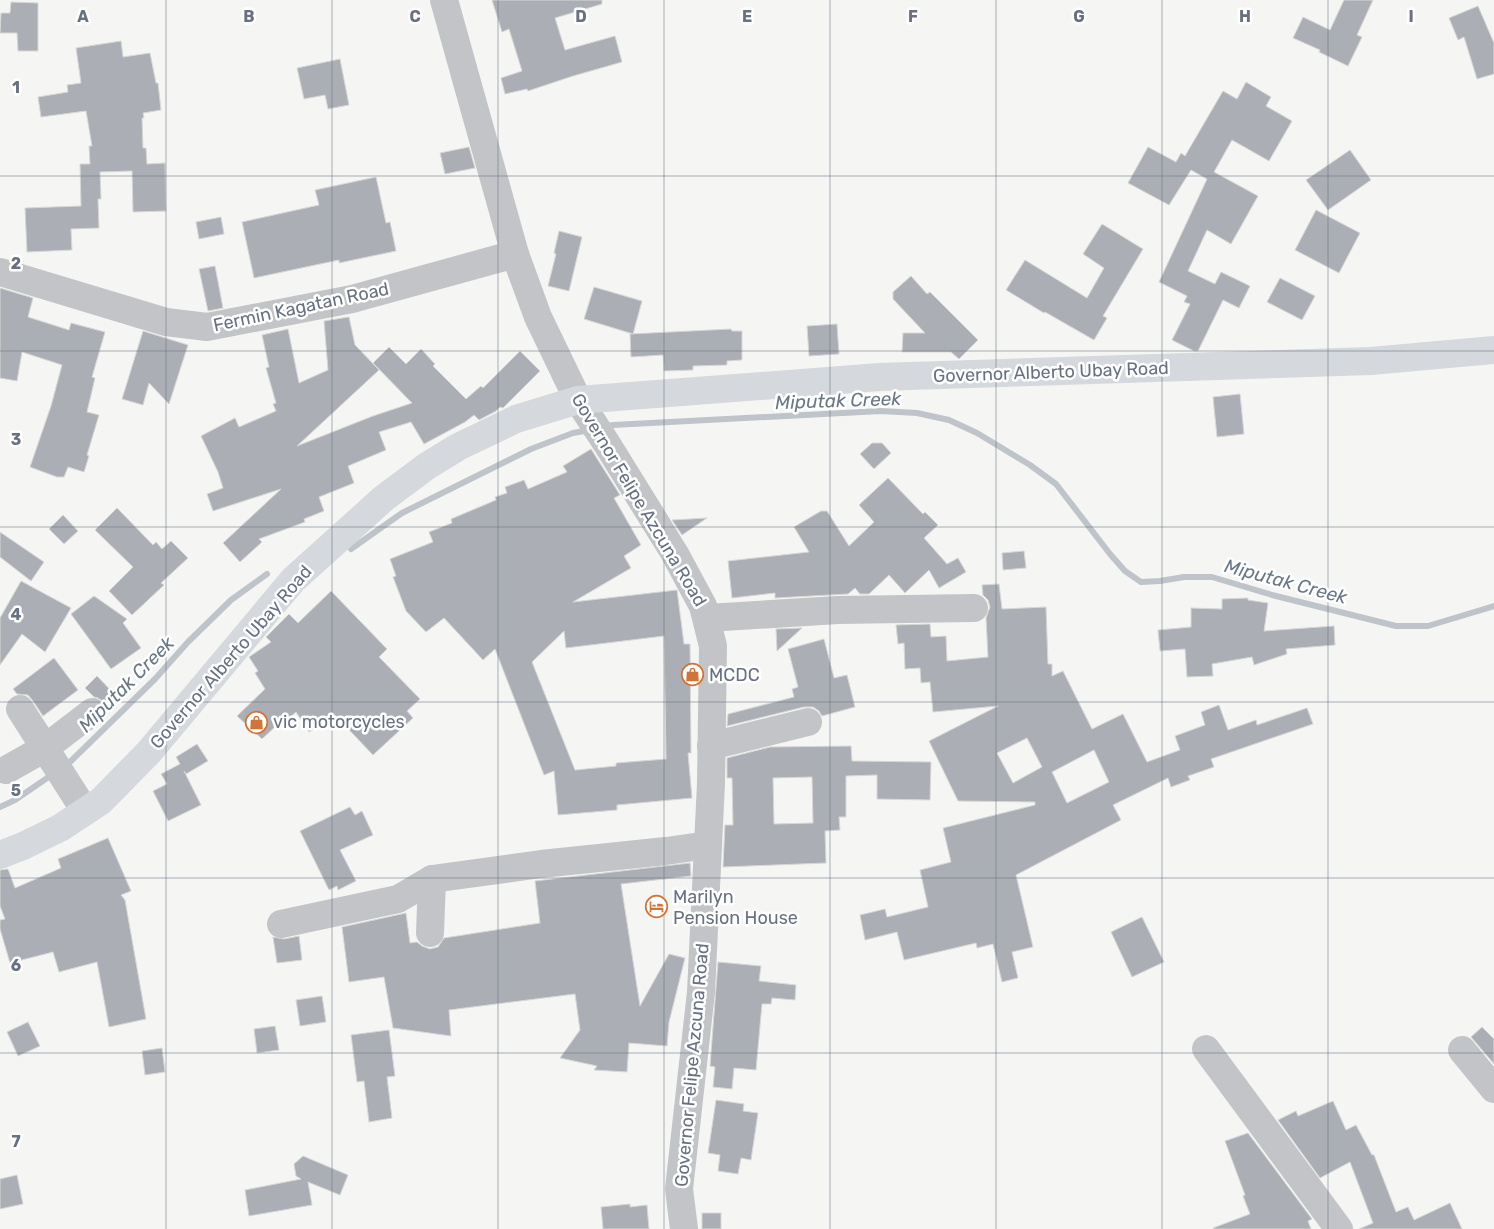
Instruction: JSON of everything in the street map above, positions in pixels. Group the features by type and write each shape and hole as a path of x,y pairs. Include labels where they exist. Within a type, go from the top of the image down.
{"main road":[{"name":"Governor Alberto Ubay Road","path":"0,855 60,828 101,800 149,752 293,580 384,498 458,446 516,419 879,377 1372,361 1494,350"}],"street":[{"name":"Governor Felipe Azcuna Road","path":"444,0 515,254 538,317 585,411 675,554 703,606 713,646 708,845 701,992 679,1189 684,1229"},
{"name":"Fermin Kagatan Road","path":"0,272 166,322 207,327 352,299 515,254"},
{"path":"707,618 838,610 974,608"},
{"path":"20,709 85,812"},
{"path":"6,770 49,754 92,712"},
{"path":"711,746 808,722"},
{"path":"281,924 398,898 432,879 541,864 666,852 708,845"},
{"path":"430,933 432,879"},
{"path":"1206,1049 1339,1229"},
{"path":"1462,1050 1494,1089"}],"building":[{"path":"492,0 602,0 602,4 555,18 565,50 615,36 622,62 528,91 527,89 505,94 501,78 522,71 509,29 502,32"},
{"path":"1344,0 1373,0 1357,35 1362,37 1348,66 1319,52 1320,50 1293,38 1303,17 1330,30"},
{"path":"11,2 38,3 38,51 18,51 17,33 0,33 1,13 10,13"},
{"path":"1478,6 1494,43 1494,74 1477,79 1464,37 1458,40 1449,18"},
{"path":"121,41 123,57 150,53 156,83 158,83 161,110 143,113 143,148 146,148 147,164 165,163 166,211 133,212 132,171 100,172 101,199 98,199 99,228 71,229 72,250 27,252 25,208 81,206 80,164 90,164 89,146 92,146 86,111 41,117 38,97 68,92 67,85 81,83 76,48"},
{"path":"340,59 349,105 328,109 325,95 304,99 297,68"},
{"path":"1246,82 1271,97 1266,106 1292,121 1269,161 1232,140 1214,172 1258,196 1231,244 1207,230 1188,271 1215,284 1221,272 1250,286 1239,308 1223,300 1198,351 1194,351 1172,340 1190,304 1184,302 1187,296 1159,282 1207,179 1191,170 1169,205 1128,183 1148,147 1176,162 1181,153 1185,156 1223,91 1237,99"},
{"path":"469,147 475,168 445,174 440,153"},
{"path":"1350,150 1371,180 1328,210 1306,180"},
{"path":"376,177 386,223 390,222 396,251 339,263 339,260 254,278 242,222 319,205 315,190"},
{"path":"1316,210 1360,233 1339,273 1295,250"},
{"path":"221,217 224,234 199,239 196,222"},
{"path":"1102,224 1143,249 1103,316 1107,318 1094,340 1006,290 1025,260 1087,298 1104,268 1083,254"},
{"path":"559,231 582,237 569,291 548,286 556,254 554,253"},
{"path":"215,266 223,308 208,311 199,269"},
{"path":"911,276 927,294 930,292 978,340 959,359 951,352 902,352 903,333 925,333 893,299 893,292"},
{"path":"1280,278 1315,296 1302,320 1267,302"},
{"path":"594,287 642,301 633,334 584,319"},
{"path":"0,288 33,298 28,317 69,330 71,323 105,332 92,377 95,378 87,412 99,415 84,472 68,467 64,477 57,477 30,467 51,406 62,365 22,352 17,381 0,378"},
{"path":"349,317 355,345 379,370 297,446 412,403 373,363 389,347 406,364 421,349 435,364 433,366 466,399 481,386 483,388 520,351 540,371 503,408 500,407 479,420 474,415 465,422 424,444 411,422 379,432 386,450 348,466 354,483 319,497 324,511 304,519 305,522 259,539 262,542 240,562 223,543 281,489 213,511 207,494 223,488 218,472 201,436 235,418 239,427 276,411 273,404 276,403 266,368 269,367 262,335 288,329 299,383 328,370 324,321"},
{"path":"837,324 839,354 809,356 807,326"},
{"path":"731,329 732,331 742,331 742,360 727,361 727,365 693,366 693,370 664,371 663,355 631,357 630,334"},
{"path":"143,331 188,345 169,404 149,383 143,405 122,399"},
{"path":"1240,394 1244,434 1217,437 1213,397"},
{"path":"872,443 882,443 891,453 874,469 860,454"},
{"path":"591,449 620,495 614,498 641,545 624,556 631,568 573,602 677,590 684,644 690,644 691,753 688,753 692,798 617,805 617,810 558,815 554,771 544,775 495,649 483,660 444,618 426,632 406,611 393,577 396,576 390,559 433,542 429,532 452,523 451,519 496,500 495,497 507,493 505,487 524,480 528,489 567,472 563,466","holes":["564,631 566,648 664,636 666,759 616,763 616,766 575,770 532,662"]},
{"path":"888,478 923,514 925,512 938,525 924,538 947,564 958,558 966,572 939,588 929,570 905,593 889,575 869,594 860,594 855,588 848,594 775,598 775,593 732,598 728,561 809,552 794,527 821,511 827,511 849,546 874,522 859,505"},
{"path":"117,508 153,545 156,542 162,549 171,541 188,558 161,583 164,585 132,615 109,591 133,567 95,530"},
{"path":"63,515 78,531 64,544 49,529"},
{"path":"707,518 682,535 672,520"},
{"path":"0,532 44,562 31,581 0,557"},
{"path":"1024,551 1026,568 1003,570 1002,553"},
{"path":"21,581 71,608 45,652 22,634 0,665 0,618"},
{"path":"999,584 1002,609 1046,607 1048,664 1052,664 1052,676 1063,671 1092,729 1123,714 1147,762 1180,750 1175,736 1205,725 1201,712 1219,705 1228,730 1256,720 1257,725 1307,708 1313,724 1211,759 1214,767 1188,776 1190,780 1171,787 1168,778 1113,805 1121,820 1016,875 1033,947 1012,952 1018,978 1002,982 993,944 977,948 976,943 904,960 897,932 865,940 860,915 885,909 887,917 928,907 920,870 951,862 943,828 1035,805 1035,802 958,801 929,741 998,706 933,712 930,682 921,683 920,668 905,669 904,643 898,644 896,625 930,624 931,637 946,636 947,661 988,657 986,618 990,607 988,600 983,595 982,585","holes":["1027,738 1042,767 1013,783 997,753","1094,750 1109,782 1067,803 1052,772"]},
{"path":"331,591 387,649 379,657 420,699 407,711 413,718 373,755 335,715 309,732 296,712 279,727 277,725 262,739 237,716 265,689 255,673 258,671 249,657 271,642 266,637 289,614 298,623"},
{"path":"94,596 127,619 123,623 141,648 111,669 71,614"},
{"path":"1248,598 1248,600 1268,603 1264,631 1334,626 1335,645 1286,649 1287,654 1254,665 1252,657 1212,664 1213,676 1187,677 1185,649 1160,651 1158,630 1191,627 1191,608 1222,609 1222,599"},
{"path":"802,628 777,651 776,629"},
{"path":"824,639 834,678 847,675 855,707 822,716 813,707 804,707 727,726 728,714 794,697 792,689 798,687 788,649"},
{"path":"54,658 78,690 43,716 28,695 17,694 13,689"},
{"path":"97,676 117,697 106,707 104,702 94,697 85,688"},
{"path":"197,744 208,761 186,774 184,771 201,805 168,821 153,791 167,784 161,774 180,764 176,757"},
{"path":"851,746 852,761 931,762 930,800 877,799 877,775 846,776 846,817 839,817 840,830 825,831 826,863 723,867 725,825 733,825 732,778 727,778 727,758 770,747","holes":["812,777 813,823 774,824 773,778"]},
{"path":"350,807 355,815 362,811 373,835 340,850 356,881 338,890 337,886 329,890 300,831"},
{"path":"108,838 131,891 121,895 125,900 146,1019 109,1027 97,962 59,972 53,952 10,963 0,929 0,920 5,919 0,906 0,870 8,869 15,888 61,868 58,859"},
{"path":"690,863 691,876 621,884 640,1006 669,954 685,958 669,1022 667,1046 629,1043 627,1072 594,1070 597,1066 560,1058 580,1030 575,994 449,1010 451,1036 393,1028 384,977 349,982 342,927 406,913 410,943 417,942 430,949 438,947 444,938 540,923 535,881"},
{"path":"1142,917 1164,962 1132,977 1111,932"},
{"path":"299,936 302,960 277,963 273,937 284,939"},
{"path":"718,962 761,966 759,981 796,985 795,1000 772,998 771,1004 762,1004 756,1070 734,1068 732,1089 713,1087 715,1067 710,1066"},
{"path":"322,996 326,1022 300,1026 296,1000"},
{"path":"28,1022 40,1046 18,1056 7,1032"},
{"path":"275,1026 279,1050 257,1053 254,1029"},
{"path":"1482,1027 1494,1039 1494,1064 1471,1037"},
{"path":"389,1030 395,1076 387,1077 392,1118 369,1122 364,1081 357,1082 351,1035"},
{"path":"162,1048 165,1072 145,1075 142,1051"},
{"path":"716,1100 744,1104 743,1111 758,1113 751,1160 741,1158 738,1174 718,1171 720,1155 708,1153"},
{"path":"1333,1101 1346,1130 1356,1125 1372,1155 1374,1155 1396,1212 1408,1207 1414,1220 1450,1203 1462,1229 1359,1229 1373,1223 1350,1162 1320,1178 1278,1120 1296,1111 1298,1116"},
{"path":"1248,1133 1312,1219 1308,1221 1311,1229 1213,1228 1250,1214 1225,1141"},
{"path":"303,1156 348,1175 340,1195 308,1182 312,1205 249,1216 245,1190 301,1179 296,1176 294,1164"},
{"path":"17,1175 23,1204 0,1209 0,1179"},
{"path":"630,1204 630,1207 647,1205 649,1229 603,1229 601,1207"},
{"path":"702,1213 721,1213 721,1229 702,1229"}],"waterway":[{"name":"Miputak Creek","path":"605,427 613,425 881,411 917,413 949,420 977,433 1030,465 1056,484 1110,554 1125,571 1141,582 1184,577 1212,577 1272,595 1396,626 1428,626 1494,606"},
{"name":"Miputak Creek","path":"351,549 402,513 531,449 573,433 590,430"},
{"name":"Miputak Creek","path":"63,767 155,679 188,642 231,600 267,574"},
{"name":"Miputak Creek","path":"0,807 15,800 53,774"}],"place":[{"name":"MCDC","path":"693,675"},
{"name":"vic motorcycles","path":"257,722"},
{"name":"Marilyn Pension House","path":"657,907"}]}
